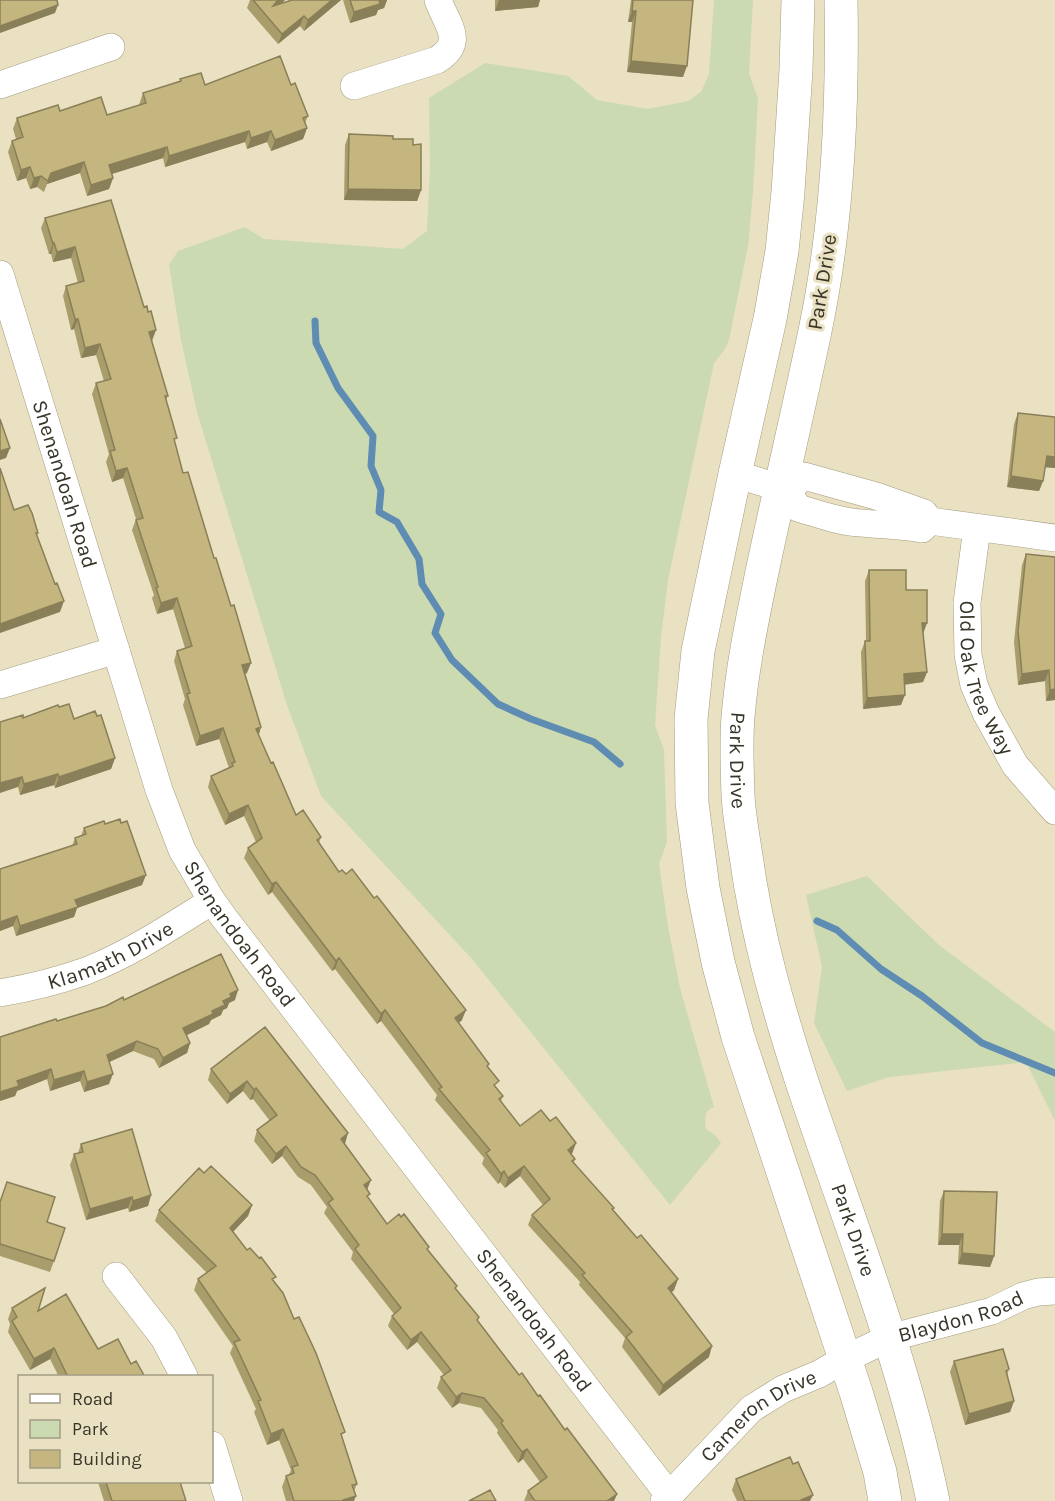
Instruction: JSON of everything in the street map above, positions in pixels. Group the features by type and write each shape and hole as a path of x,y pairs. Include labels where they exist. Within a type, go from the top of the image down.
{"street":[{"path":"354,86 437,60 448,53 453,42 452,31 438,0"},
{"name":"Park Drive","path":"798,0 789,181 782,251 770,319 698,651 691,719 692,803 703,888 738,1037 867,1348 925,1461 933,1501"},
{"name":"Park Drive","path":"841,0 843,74 835,196 828,258 784,488 745,657 738,722 738,800 749,880 763,951 867,1348 865,1420 885,1501"},
{"path":"0,85 111,47"},
{"name":"Shenandoah Road","path":"0,274 159,790 182,850 212,901 667,1498"},
{"path":"735,474 784,488 798,508 860,524 897,524 922,529 930,521"},
{"path":"784,488 804,476 878,496 924,513 930,521 1055,538"},
{"path":"872,524 878,496"},
{"name":"Old Oak Tree Way","path":"977,528 967,603 968,655 974,685 986,713 1015,765 1055,811"},
{"path":"0,685 116,650"},
{"name":"Klamath Drive","path":"0,993 36,987 87,970 135,947 212,901"},
{"path":"116,1276 164,1338 183,1375"},
{"name":"Blaydon Road","path":"867,1348 992,1311 1023,1296 1055,1291"},
{"name":"Cameron Drive","path":"667,1498 751,1409 783,1389 819,1374 867,1348"},
{"path":"213,1448 229,1501"}],"green space":[{"path":"714,0 753,0 749,73 758,99 753,192 748,246 729,340 714,363 668,580 661,637 655,725 664,750 667,842 659,864 668,927 680,988 714,1107 706,1113 706,1129 721,1143 670,1205 472,959 321,796 287,705 197,412 181,340 169,265 178,251 245,227 264,239 403,249 427,231 430,169 429,98 485,63 568,76 597,100 648,109 688,101 701,92 709,74"},
{"path":"867,876 939,945 1055,1032 1055,1121 1026,1062 889,1077 847,1091 814,1023 822,967 806,895"}],"building":[{"path":"0,0 57,0 58,5 0,26"},
{"path":"253,0 278,0 273,6 292,0 332,0 308,20 304,16 282,34"},
{"path":"350,0 379,0 380,4 354,12"},
{"path":"633,0 693,0 687,66 631,61 636,11 632,11"},
{"path":"280,56 291,85 295,83 308,116 303,118 307,128 275,140 271,131 251,138 249,131 169,156 167,147 109,165 113,178 91,185 84,162 51,173 48,181 41,176 34,178 30,167 21,170 12,141 23,137 17,118 58,105 60,111 101,97 107,115 146,103 143,93 181,81 180,79 201,73 205,85"},
{"path":"349,134 393,136 393,139 413,139 413,145 421,144 421,190 348,189"},
{"path":"111,200 144,307 147,306 148,312 151,311 156,330 149,332 168,396 165,396 177,438 174,439 183,473 188,472 214,558 216,558 231,606 234,605 251,663 242,665 261,727 256,729 271,763 273,762 296,815 303,810 321,837 317,840 339,872 342,870 346,874 352,869 374,898 377,896 466,1010 455,1018 489,1064 487,1066 499,1081 494,1085 503,1096 499,1099 520,1126 541,1110 550,1121 556,1117 576,1143 568,1150 575,1159 572,1161 637,1238 641,1235 678,1279 668,1288 712,1346 663,1385 626,1337 632,1332 582,1275 585,1273 532,1215 550,1199 524,1166 508,1178 504,1171 501,1174 486,1153 490,1150 439,1089 442,1087 385,1010 381,1014 339,958 336,961 276,882 272,884 248,848 262,838 248,805 229,814 211,776 233,766 232,763 235,762 223,728 200,736 177,651 192,646 177,598 161,603 136,520 143,518 127,468 116,471 110,451 115,450 96,383 111,379 100,344 85,348 78,319 75,319 66,286 84,281 75,247 57,252 45,218"},
{"path":"1018,413 1055,417 1055,457 1047,456 1043,481 1011,476"},
{"path":"0,419 10,448 0,451"},
{"path":"0,468 14,510 28,505 32,513 38,533 36,533 55,584 57,583 64,601 0,624"},
{"path":"1026,554 1055,557 1055,689 1050,690 1049,670 1022,674 1018,631"},
{"path":"869,570 906,570 906,590 927,590 927,623 922,623 927,672 904,674 905,695 867,698 865,641 870,641"},
{"path":"69,704 74,719 95,711 97,716 101,715 115,758 59,777 58,774 24,784 22,777 0,783 0,722 23,715 23,718 58,705 59,707"},
{"path":"120,819 121,823 127,821 146,875 75,900 78,907 20,926 17,916 0,922 0,869 77,844 75,838 86,834 84,828 104,821 105,824"},
{"path":"221,954 238,990 223,1001 225,1005 212,1011 213,1014 183,1028 190,1043 163,1058 158,1049 137,1041 107,1055 113,1074 87,1082 84,1071 54,1080 51,1069 17,1081 19,1086 0,1092 0,1037 106,1006 123,997 124,1000"},
{"path":"265,1027 348,1133 341,1139 371,1180 364,1185 370,1194 367,1196 387,1224 399,1214 401,1217 404,1214 429,1247 427,1249 457,1286 455,1288 479,1317 477,1320 519,1375 522,1373 565,1430 567,1428 617,1494 607,1501 535,1501 528,1491 547,1477 527,1449 522,1452 501,1423 503,1421 484,1398 462,1393 456,1397 441,1377 451,1370 421,1332 411,1340 392,1316 401,1308 355,1249 359,1245 328,1203 333,1199 315,1175 301,1167 286,1146 276,1154 257,1130 277,1115 256,1088 254,1090 247,1081 230,1094 211,1069"},
{"path":"132,1129 151,1195 133,1201 132,1197 90,1209 74,1154 83,1152 81,1144"},
{"path":"211,1166 252,1205 230,1228 247,1250 250,1248 259,1258 261,1257 276,1277 272,1279 283,1293 294,1319 299,1317 316,1353 345,1432 341,1434 357,1484 352,1485 356,1496 343,1501 294,1501 286,1476 294,1473 292,1467 298,1465 283,1429 271,1434 258,1401 261,1400 234,1342 240,1340 198,1279 216,1266 159,1210 199,1168 204,1173"},
{"path":"7,1182 55,1197 47,1222 65,1228 54,1261 0,1244 0,1202"},
{"path":"944,1191 997,1192 994,1256 962,1253 963,1234 942,1234"},
{"path":"45,1288 38,1311 66,1294 98,1349 118,1339 131,1364 136,1361 144,1375 67,1375 54,1348 34,1359 12,1321 17,1317 12,1308"},
{"path":"1003,1349 1014,1401 969,1414 954,1361"},
{"path":"790,1457 793,1464 798,1462 813,1495 801,1501 745,1501 736,1479"},
{"path":"106,1483 180,1483 186,1501 112,1501"},
{"path":"490,1490 496,1501 469,1501"}],"waterway":[{"path":"315,321 316,343 338,388 373,436 371,466 381,490 379,512 397,522 419,559 422,584 441,614 435,633 452,660 498,704 531,719 594,742 620,764"},
{"path":"817,921 837,930 881,969 922,996 982,1043 1055,1073"}]}
